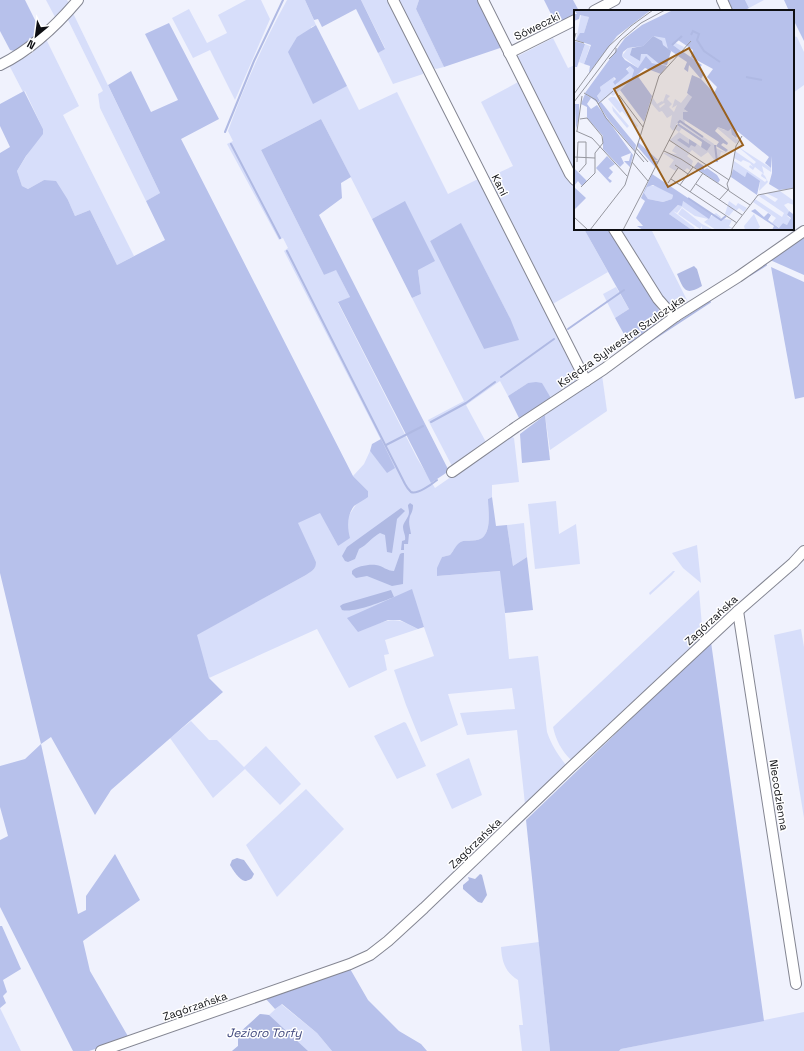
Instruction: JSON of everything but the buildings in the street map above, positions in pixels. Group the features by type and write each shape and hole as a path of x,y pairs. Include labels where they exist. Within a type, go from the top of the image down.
{"street":[{"path":"0,65 33,45 58,23 78,0"},
{"name":"Kani","path":"393,0 586,381"},
{"path":"483,0 570,174 574,179"},
{"path":"596,10 615,0"},
{"path":"722,0 727,10"},
{"name":"Sóweczki","path":"509,53 574,20"},
{"path":"615,230 658,299 676,316"},
{"name":"Księdza Sylwestra Szulczyka","path":"452,472 516,427 586,381 676,316 738,277 762,258 804,231"},
{"name":"Zagórzańska","path":"101,1051 350,964 370,955 388,941 424,908 738,611 804,551"},
{"name":"Niecodzienna","path":"738,611 796,984"}],"shaded area":[{"path":"0,0 25,0 42,34 14,51 10,50 0,31"},
{"path":"46,0 67,0 70,5 56,19"},
{"path":"246,0 261,0 270,19 235,100 210,50 193,58 172,18 189,9 207,43 227,33 218,15"},
{"path":"287,0 305,0 316,25 311,27 313,103 347,86 359,110 397,92 448,194 478,179 577,376 576,383 552,400 528,383 508,396 500,381 466,405 487,444 453,468 428,420 464,401 412,298 421,294 405,202 372,219 321,119 261,150 324,275 336,269 350,297 338,303 417,458 435,488 510,436 514,438 519,482 492,485 492,497 488,499 489,520 485,534 482,538 477,540 461,542 450,555 442,557 437,576 501,571 509,659 538,656 547,732 555,749 566,765 525,804 517,730 467,735 460,713 515,709 512,688 448,694 458,725 421,742 394,670 434,656 411,590 376,624 398,620 418,629 385,640 389,654 384,655 387,670 349,688 317,629 209,678 196,635 306,575 314,569 316,562 297,523 320,512 338,546 348,530 348,517 368,491 353,476 364,464 370,451 387,472 383,444 284,251 288,248 283,238 279,240 227,144 233,141 228,131 241,97 262,48","holes":["461,224 510,318 484,349 430,241"]},
{"path":"305,0 361,0 385,49 378,53 356,9 322,27 318,19 314,20"},
{"path":"361,0 389,0 424,70 423,74 393,84 378,53 385,48"},
{"path":"398,0 419,0 416,9 444,67 436,69 432,67"},
{"path":"419,0 480,0 502,45 500,48 444,67 416,9"},
{"path":"544,0 573,0 578,10 574,10 574,15 556,24"},
{"path":"728,0 745,0 749,8 745,10 733,10"},
{"path":"745,0 764,0 749,8"},
{"path":"784,0 804,0 804,41 794,21 794,10 789,10"},
{"path":"73,13 160,193 146,201 100,108 98,94 103,91 68,20"},
{"path":"169,23 219,119 181,139 353,476 368,491 368,497 354,506 348,521 350,538 338,546 320,513 298,523 316,562 313,570 197,635 209,678 223,692 111,790 95,815 51,737 41,744 0,573 0,153 10,147 0,126 0,104 24,91 43,129 43,134 26,156 17,171 22,186 28,189 44,180 56,181 68,200 75,216 90,210 117,265 165,240 146,201 160,193 108,85 131,71 151,112 178,100 145,34"},
{"path":"316,25 347,86 313,104 288,52 297,37"},
{"path":"794,36 797,37 804,52 804,85 794,92"},
{"path":"553,38 568,68 574,65 574,171 514,58"},
{"path":"46,39 79,106 63,115 134,256 117,265 90,210 75,216 68,200 44,180 28,189 22,186 17,171 43,129 25,91 23,92 9,65 31,54"},
{"path":"520,81 561,162 574,183 574,230 585,230 608,272 551,305 487,178 513,166 481,102"},
{"path":"321,119 351,177 341,183 342,198 319,215 449,471 431,483 338,302 350,297 336,270 324,275 261,150"},
{"path":"405,201 435,261 418,270 421,294 412,298 372,219"},
{"path":"461,223 510,318 519,340 484,349 430,241"},
{"path":"585,230 611,230 665,320 630,345 615,318 629,309"},
{"path":"617,230 652,230 689,304 680,308 673,308 667,304"},
{"path":"804,234 804,275 770,260"},
{"path":"771,267 804,282 804,397 795,399"},
{"path":"616,287 629,309 615,318 603,294"},
{"path":"602,375 607,411 550,450 545,415"},
{"path":"528,383 542,383 552,400 523,420 519,418 508,396"},
{"path":"545,415 550,460 522,463 520,434"},
{"path":"381,439 395,468 387,473 370,451 372,444"},
{"path":"492,497 496,526 507,525 513,566 527,557 533,610 505,613 500,571 437,576 437,568 442,557 450,555 461,542 477,540 482,538 485,534 489,520 488,499"},
{"path":"556,501 559,534 576,524 580,564 535,569 528,504"},
{"path":"524,523 527,557 513,566 507,525"},
{"path":"697,545 701,583 683,568 672,553"},
{"path":"673,571 675,571 672,575 650,595 649,593"},
{"path":"412,589 424,627 418,629 400,620 388,620 358,632 347,618"},
{"path":"699,590 702,626 706,635 571,760 559,745 553,727"},
{"path":"801,629 804,647 804,818 774,635"},
{"path":"711,642 764,1021 621,1049 619,1051 550,1051 526,820"},
{"path":"191,721 209,740 217,740 244,767 266,746 301,784 280,805 245,769 213,798 170,738"},
{"path":"404,722 406,723 426,766 397,779 374,736"},
{"path":"41,744 78,914 86,910 86,896 115,854 140,900 83,941 90,971 129,1038 89,1051 73,1051 0,907 0,840 8,836 0,807 0,766 25,759"},
{"path":"469,758 482,795 452,809 436,774"},
{"path":"306,789 344,829 277,897 246,845"},
{"path":"0,926 2,926 21,969 3,980 7,992 3,996 6,1003 0,1008"},
{"path":"539,942 550,1051 522,1051 519,1025 523,1025 518,980 507,970 502,957 501,947"},
{"path":"349,967 368,1000 399,1031 421,1044 427,1051 332,1051 317,1033 282,1004 275,1009 266,999"},
{"path":"281,1004 317,1033 332,1051 232,1051 238,1046 238,1034 260,1014 269,1015"},
{"path":"0,1008 21,1051 0,1051"},
{"path":"804,1012 804,1051 619,1051 621,1049"}],"water":[{"path":"694,266 697,269 702,286 692,291 688,291 681,284 677,274"},
{"path":"410,503 413,505 413,510 409,521 411,534 409,534 408,544 404,544 404,550 401,550 402,541 405,540 403,525 409,514 408,505"},
{"path":"401,508 405,511 397,519 392,553 387,552 385,535 380,533 359,549 355,559 348,562 345,561 342,556 347,547"},
{"path":"404,553 403,584 392,586 367,576 356,578 352,574 354,569 370,565 394,571 400,554"},
{"path":"391,590 394,597 368,606 347,611 342,610 340,606 343,604"},
{"path":"237,858 244,860 254,874 246,881 238,877 230,865 232,860"},
{"path":"480,874 482,875 487,895 482,903 478,902 463,889 463,885 469,880 468,877 475,879"},
{"name":"Jezioro Torfy","path":"260,1014 269,1015 308,1051 232,1051 238,1046 238,1034"}],"waterway":[{"path":"225,132 254,61 283,0"},
{"path":"231,144 280,238"},
{"path":"287,251 406,486 411,492 414,493 424,489 437,480"},
{"path":"750,275 766,265"},
{"path":"568,329 624,290"},
{"path":"646,344 710,302"},
{"path":"501,377 554,339"},
{"path":"431,422 466,403 495,382"},
{"path":"386,445 423,426"}]}
